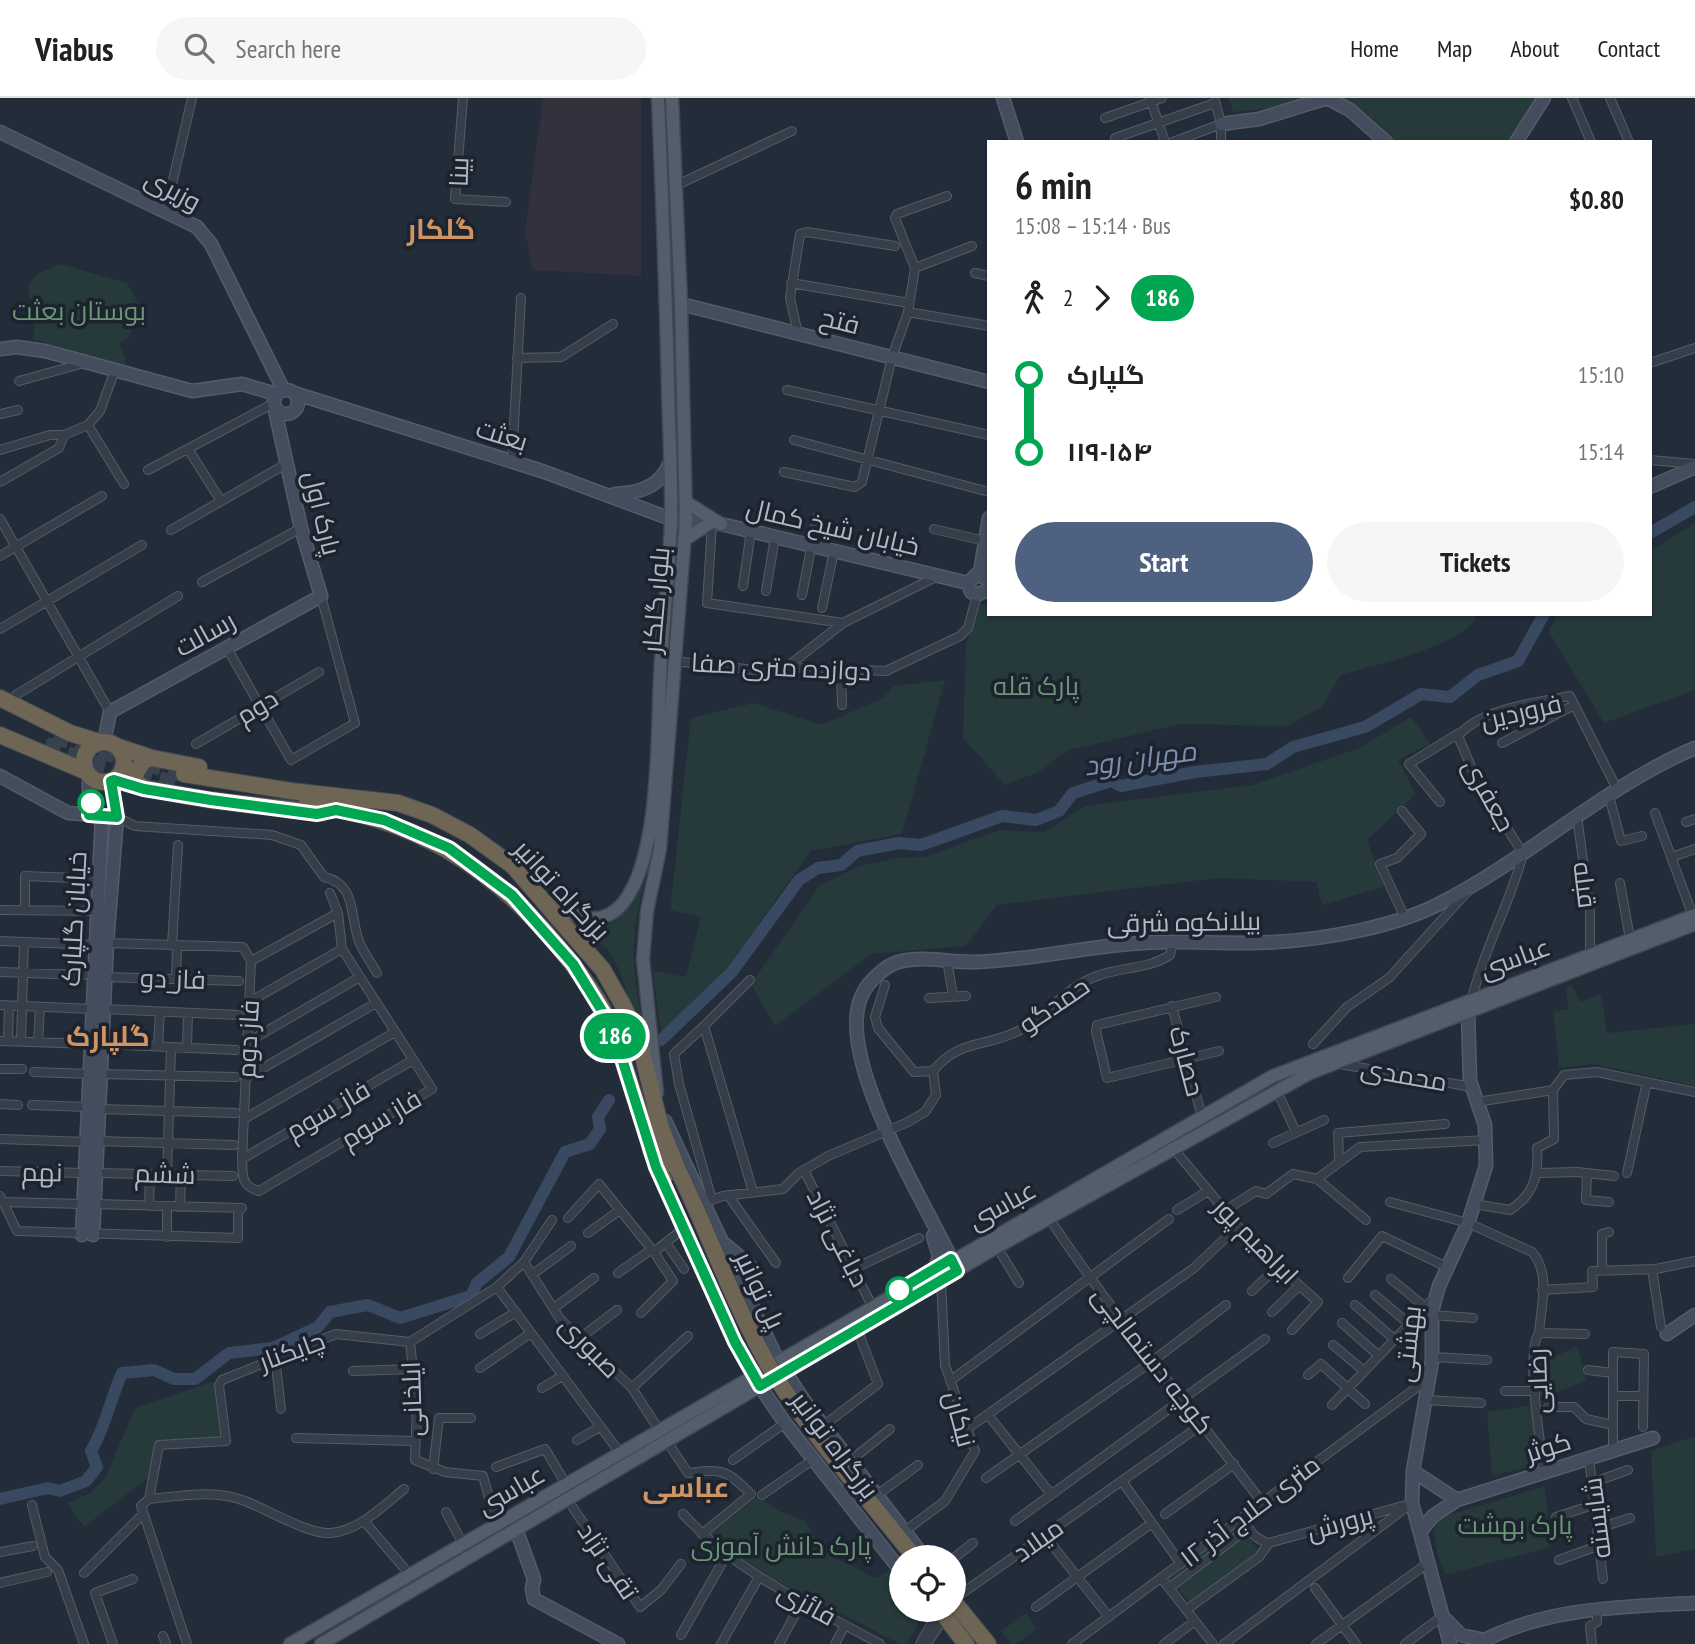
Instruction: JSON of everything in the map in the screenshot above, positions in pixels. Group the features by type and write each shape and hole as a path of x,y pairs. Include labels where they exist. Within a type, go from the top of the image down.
{"highway":[{"path":"8,696 56,737"},
{"path":"0,709 56,737 75,739 74,754 61,762"},
{"path":"0,723 56,737 107,744 152,758 331,787 338,802 317,814 144,789 112,781 101,782 0,735"},
{"path":"88,774 86,754 107,744"},
{"path":"107,744 125,765 112,781"},
{"path":"144,789 136,782 135,774 144,760 152,758"},
{"name":"بزرگراه توانیر","path":"182,779 291,791 338,802 449,848 512,895 573,964 597,999 612,1027 639,1111 673,1170"},
{"name":"بزرگراه توانیر","path":"338,802 398,803 432,815 470,835 513,866 603,970 624,1007 657,1103 673,1170"},
{"name":"پل توانیر","path":"673,1170 737,1328 764,1377 892,1545"},
{"name":"پل توانیر","path":"673,1170 746,1323 772,1371 801,1413 905,1545"},
{"path":"966,1616 988,1644"},
{"path":"948,1622 965,1644"}],"main road":[{"name":"بلوار گلکار","path":"657,1103 656,1065 648,1021 643,959 647,911 660,849 671,519 658,98"},
{"name":"بلوار گلکار","path":"543,900 575,917 592,920 608,916 623,903 635,883 646,852 661,774 686,521 681,304 672,98"},
{"path":"1003,98 1016,140"},
{"path":"1221,124 1259,119 1319,98 1327,98 1350,110 1384,140"},
{"path":"1517,140 1544,98"},
{"name":"وزیری","path":"0,132 197,227 211,244 280,397"},
{"name":"فتح","path":"681,304 987,382"},
{"path":"0,349 17,347 45,351 192,391 242,384 298,400 283,441"},
{"path":"280,397 283,414 317,402"},
{"name":"بعثت","path":"280,397 317,402 512,461 671,519"},
{"name":"پارک اول","path":"280,397 286,464 321,596"},
{"path":"608,495 634,493 652,486 665,476 670,462"},
{"path":"1652,486 1695,465"},
{"path":"684,540 714,524 686,502"},
{"name":"خیابان شیخ کمال","path":"671,519 751,531 968,583"},
{"path":"983,592 971,592 968,583 971,576 985,577 987,535"},
{"name":"رسالت","path":"110,712 321,596"},
{"path":"107,744 110,712"},
{"name":"بیلانکوه شرقی","path":"954,1265 889,1133 866,1079 857,1044 857,1015 862,993 878,975 895,963 923,958 975,962 1077,948 1173,942 1277,942 1366,928 1405,918 1438,905 1523,854 1577,816 1667,760 1695,748"},
{"name":"خیابان گلپارک","path":"88,774 95,815 101,944 106,976 98,1009"},
{"path":"0,776 68,813 117,817"},
{"name":"خیابان گلپارک","path":"88,1235 101,944 117,817 112,781"},
{"name":"عباسى","path":"954,1265 997,1248 1277,1091 1337,1063 1694,918"},
{"name":"عباسى","path":"781,1366 857,1329 954,1265 1273,1076 1472,998 1591,959 1630,939 1694,918"},
{"name":"بهشتی","path":"1450,1644 1412,1503 1413,1471 1432,1357 1429,1311 1468,1223 1486,1166 1486,1140 1472,1087 1468,1012 1472,998"},
{"name":"بزرگراه توانیر","path":"657,1103 708,1201 722,1242 761,1329 781,1366 823,1426 915,1545"},
{"name":"بزرگراه توانیر","path":"639,1111 648,1146 735,1342 756,1381 783,1420 889,1555"},
{"name":"بیلانکوه شرقی","path":"922,1203 939,1251 938,1275"},
{"name":"عباسى","path":"321,1644 516,1529 560,1498 781,1366 872,1306 938,1275"},
{"path":"1664,1330 1695,1315"},
{"path":"735,1342 751,1341 761,1329"},
{"path":"783,1420 790,1404 805,1402"},
{"name":"عباسى","path":"290,1644 496,1524 560,1498 566,1484 620,1453 663,1435"},
{"name":"کوثر","path":"1420,1532 1433,1516 1457,1500 1653,1438"},
{"path":"1413,1471 1457,1500"},
{"path":"516,1529 534,1579 531,1589 534,1599 602,1640 618,1644"},
{"path":"1444,1617 1461,1635 1480,1642 1544,1618 1597,1609 1695,1603"}],"street":[{"path":"166,210 192,98"},
{"name":"بینا","path":"463,98 455,199 506,202"},
{"path":"1105,118 1162,98"},
{"path":"1572,98 1590,140"},
{"path":"1611,98 1628,140"},
{"path":"1151,100 1165,140"},
{"path":"1115,138 1215,101 1221,124 1221,140"},
{"path":"1178,140 1221,124"},
{"path":"677,185 792,131"},
{"path":"784,472 855,487 862,482 892,358 908,308 915,268 895,218 897,214 947,196"},
{"path":"798,334 790,309 791,283 800,234 807,232 895,246"},
{"path":"915,268 972,246"},
{"path":"975,273 987,276"},
{"path":"791,283 987,326"},
{"path":"512,461 520,298"},
{"path":"517,358 561,357 613,324"},
{"path":"1652,362 1695,348"},
{"path":"19,381 87,362"},
{"path":"0,450 50,435 64,435 88,425 100,411 115,369"},
{"path":"787,390 987,435"},
{"path":"148,470 280,397"},
{"path":"0,414 18,410"},
{"path":"88,425 124,484"},
{"path":"0,482 60,448 64,435"},
{"path":"794,440 987,491"},
{"path":"188,449 221,501"},
{"path":"1652,460 1695,465"},
{"path":"171,530 286,464"},
{"path":"0,556 102,496"},
{"path":"802,595 817,517"},
{"path":"0,519 110,712"},
{"path":"714,524 707,603 843,623"},
{"path":"202,582 301,528"},
{"path":"934,529 987,535"},
{"path":"743,586 751,531"},
{"path":"766,591 775,537"},
{"path":"0,629 142,545"},
{"path":"822,608 834,551"},
{"path":"788,667 843,623 941,575"},
{"name":"دوازده متری صفا","path":"674,661 764,671 788,667 886,671 961,636 968,628 983,592"},
{"path":"8,696 178,596"},
{"path":"227,648 261,703 291,760 355,723 321,596"},
{"path":"841,670 842,705"},
{"name":"دوم","path":"196,744 319,671"},
{"name":"فروردین","path":"1458,734 1470,723 1512,709 1570,696 1614,793"},
{"path":"1502,743 1574,705"},
{"path":"1440,802 1409,764 1458,734"},
{"name":"جعفری","path":"1458,734 1475,776 1523,854"},
{"path":"1614,793 1621,841 1642,836"},
{"path":"1402,811 1421,834 1397,858 1380,864 1405,918"},
{"path":"1655,813 1694,918"},
{"name":"قبله","path":"1577,816 1590,912 1591,959"},
{"path":"117,817 135,826 272,835 301,845 324,877 335,879 347,891 360,943 377,973"},
{"path":"176,979 178,845"},
{"path":"1672,857 1695,849"},
{"path":"1472,998 1482,958 1518,874 1523,854"},
{"path":"25,910 25,876 99,879"},
{"path":"1313,1044 1347,1007 1389,978 1477,881"},
{"path":"1620,884 1630,939"},
{"path":"250,1002 342,948 338,913 330,893"},
{"path":"0,910 99,911"},
{"name":"فاز دوم","path":"260,1192 248,1188 243,1181 242,1159 251,961 338,913"},
{"path":"0,941 243,947 251,961"},
{"path":"21,1041 24,942"},
{"name":"حمدگو","path":"933,1071 956,1049 1019,1030 1066,991 1097,976 1160,962 1170,956 1173,942"},
{"name":"فاز سوم","path":"260,1192 432,1089 342,948"},
{"path":"947,960 953,996"},
{"path":"0,972 84,975"},
{"name":"فاز_دو","path":"106,976 239,981"},
{"path":"248,1042 359,977"},
{"path":"750,980 674,1054 708,1201 728,1195 783,1189 804,1170 828,1156 889,1133 925,1112 936,1095 933,1071 914,1072 878,1028 875,1017 885,985"},
{"path":"929,998 965,996"},
{"path":"1216,997 1097,1025 1107,1078 1219,1051"},
{"path":"246,1078 376,1003"},
{"path":"236,1049 4,1041 5,1006 239,1015"},
{"name":"حصارک","path":"1172,1006 1202,1116"},
{"path":"38,1042 40,1007"},
{"path":"158,1046 160,1012"},
{"path":"187,1048 188,1013"},
{"path":"704,1026 753,1192"},
{"path":"244,1119 395,1032"},
{"path":"167,1175 171,1048"},
{"name":"فاز_سوم","path":"242,1159 413,1060"},
{"name":"محمدی","path":"1337,1063 1472,1087"},
{"path":"0,1069 22,1069"},
{"path":"34,1072 236,1077"},
{"path":"1474,1203 1510,1210 1522,1203 1539,1173 1537,1148 1554,1139 1553,1090 1564,1075 1590,1072 1695,1092"},
{"path":"1627,1173 1647,1082"},
{"path":"1477,1102 1553,1090"},
{"path":"1277,1091 1296,1132"},
{"path":"0,1104 18,1105"},
{"path":"32,1105 236,1113"},
{"path":"1273,1143 1324,1120"},
{"path":"1339,1160 1338,1133 1445,1124"},
{"path":"0,1139 234,1145"},
{"path":"1317,1179 1339,1160 1360,1147 1486,1140"},
{"name":"ابراهیم پور","path":"1173,1148 1237,1227 1318,1302 1292,1330"},
{"name":"دباغی نژاد","path":"804,1170 872,1306"},
{"name":"نهم","path":"0,1171 90,1173"},
{"name":"ششم","path":"90,1173 233,1176"},
{"path":"1539,1173 1614,1176"},
{"path":"1587,1173 1586,1200 1609,1202"},
{"path":"149,1206 150,1174"},
{"path":"1224,1211 1256,1191 1266,1194 1293,1174 1317,1179 1367,1220"},
{"path":"180,1207 181,1175"},
{"path":"568,1218 598,1184 653,1250 673,1281 640,1314"},
{"path":"1177,1210 1208,1191"},
{"path":"728,1195 776,1263"},
{"path":"2,1199 89,1204 240,1208 238,1238 18,1231 2,1199"},
{"name":"رضایی","path":"1390,1202 1468,1223 1532,1252 1544,1272 1539,1333 1533,1340 1544,1473"},
{"path":"167,1206 167,1237"},
{"path":"588,1233 620,1210"},
{"name":"کوچه دستمالچی","path":"1049,1218 1090,1280 1204,1423 1261,1501"},
{"path":"950,1381 1170,1219"},
{"path":"410,1342 497,1287 524,1262 552,1220"},
{"path":"967,1429 1194,1268 1237,1227"},
{"path":"618,1273 666,1243 684,1228"},
{"path":"1602,1271 1602,1234 1609,1232"},
{"path":"1348,1278 1382,1236 1449,1268"},
{"path":"853,1269 919,1238"},
{"path":"666,1243 684,1269"},
{"path":"533,1274 571,1245"},
{"path":"997,1248 1019,1283"},
{"path":"1542,1290 1593,1287 1592,1271 1652,1269 1695,1261"},
{"name":"صبوری","path":"524,1262 554,1308 580,1338 632,1388 688,1473 720,1469 732,1475 751,1494 702,1534"},
{"path":"1252,1292 1278,1266"},
{"path":"1652,1269 1664,1330"},
{"name":"نیکان","path":"905,1531 945,1501 975,1451 945,1365 938,1275"},
{"path":"554,1308 594,1278"},
{"path":"1391,1279 1429,1311 1473,1318"},
{"path":"1272,1312 1299,1286"},
{"path":"497,1287 620,1453"},
{"path":"1375,1295 1409,1324"},
{"path":"986,1478 1154,1360 1226,1305"},
{"path":"1355,1305 1394,1339"},
{"path":"580,1338 617,1310"},
{"path":"1332,1405 1409,1324 1429,1311"},
{"path":"480,1334 516,1312"},
{"path":"1342,1323 1378,1356"},
{"path":"823,1426 878,1384 857,1329"},
{"path":"1539,1333 1586,1334"},
{"path":"480,1368 531,1334"},
{"name":"چایکنار","path":"149,1499 159,1445 226,1441 220,1382 237,1371 336,1335 410,1342"},
{"path":"632,1388 688,1336"},
{"path":"1015,1521 1265,1339"},
{"name":"ایلخانی","path":"410,1342 418,1423 414,1441 415,1460 433,1469 483,1476 496,1524"},
{"path":"1333,1345 1364,1371"},
{"path":"1613,1451 1613,1352 1644,1354 1643,1427"},
{"path":"275,1357 281,1409"},
{"path":"1432,1357 1487,1360"},
{"path":"1308,1375 1321,1364 1365,1404"},
{"path":"353,1371 414,1369"},
{"path":"1588,1370 1613,1373"},
{"path":"542,1388 562,1376"},
{"name":"۱۲ متری حلاج آذر","path":"1072,1644 1428,1378"},
{"path":"1505,1391 1536,1391"},
{"path":"1613,1396 1643,1396"},
{"path":"1425,1400 1481,1403"},
{"path":"1548,1407 1574,1407 1586,1419 1613,1425"},
{"path":"988,1415 1051,1494"},
{"path":"433,1469 439,1418 471,1418"},
{"path":"733,1460 783,1420"},
{"name":"میلاد","path":"966,1592 1204,1423"},
{"path":"577,1440 600,1427"},
{"path":"850,1461 890,1429"},
{"path":"296,1438 414,1441"},
{"path":"496,1467 545,1449 566,1484"},
{"path":"762,1495 814,1458"},
{"name":"شایسته","path":"1589,1458 1594,1482 1603,1579"},
{"path":"1165,1514 1234,1464"},
{"path":"877,1495 918,1465"},
{"path":"1594,1482 1628,1470"},
{"path":"1122,1481 1181,1564"},
{"path":"187,1644 141,1507 149,1499 208,1493 243,1500 295,1523 330,1534 364,1521 404,1489"},
{"name":"تقی نژاد","path":"560,1498 640,1607 661,1590 681,1564"},
{"path":"1224,1644 1412,1503"},
{"name":"پرورش","path":"1186,1610 1259,1557 1269,1543 1412,1503"},
{"path":"1556,1517 1596,1504"},
{"path":"33,1505 45,1557 58,1570 85,1644"},
{"path":"446,1512 463,1544"},
{"path":"84,1573 143,1514"},
{"name":"فائزی","path":"683,1514 702,1534 759,1577 880,1644"},
{"path":"1244,1517 1247,1529 1259,1540 1269,1543"},
{"path":"1598,1528 1630,1518"},
{"path":"364,1521 410,1575"},
{"path":"1036,1607 1152,1523"},
{"path":"1169,1588 1247,1529"},
{"path":"1045,1536 1109,1618"},
{"path":"966,1549 973,1543"},
{"path":"1559,1560 1600,1545"},
{"path":"0,1552 33,1546"},
{"path":"681,1635 727,1554"},
{"path":"1316,1644 1428,1563"},
{"path":"0,1583 47,1572"},
{"path":"721,1644 759,1577"},
{"path":"113,1644 95,1593 133,1579"},
{"path":"1162,1579 1213,1644"},
{"path":"1315,1587 1356,1644"},
{"path":"779,1644 802,1602"},
{"path":"1592,1644 1590,1626 1597,1622 1597,1609"},
{"path":"1405,1644 1444,1617"},
{"path":"1164,1644 1195,1621"},
{"path":"920,1644 934,1622"},
{"path":"927,1644 937,1622"},
{"path":"835,1644 845,1625"}],"shaded area":[{"path":"543,98 641,98 641,276 533,270 525,232"}],"green space":[{"path":"1229,98 1299,98 1278,108 1233,112"},
{"path":"1342,98 1536,98 1508,140 1392,140"},
{"name":"بوستان بعثت","path":"60,264 127,283 141,309 129,336 120,343 127,367 33,339 35,324 29,286 43,271"},
{"path":"1695,523 1695,690 1604,723 1549,632 1556,616 1652,616 1652,550"},
{"name":"پارک قله","path":"981,604 987,605 987,616 1477,616 1456,636 1438,645 1341,675 1322,707 1287,726 1180,724 1066,751 1039,772 1005,785 963,738 966,644"},
{"path":"945,680 902,834 811,851 759,923 749,949 661,1034 653,971 686,977 701,917 670,910 691,718 754,703 822,725 883,698 894,686"},
{"path":"1411,717 1430,744 1398,760 1416,794 1367,840 1384,887 1322,905 1316,882 1218,878 997,905 966,946 871,954 775,1026 751,984 819,886 859,866 896,858 924,857 1000,830 1044,832 1085,806 1252,785 1359,748"},
{"path":"661,815 641,898 634,949 637,993 653,1067 618,968 607,949 578,928 598,928 614,921 626,909 643,873 656,817"},
{"path":"1572,985 1580,1002 1601,994 1607,1033 1695,1024 1695,1086 1594,1064 1559,1068 1553,1012 1568,1009 1566,987"},
{"path":"1577,1346 1587,1381 1540,1398 1535,1366"},
{"path":"211,1382 217,1385 223,1437 158,1440 154,1446 151,1476 84,1527 67,1503 90,1493 105,1478 135,1408"},
{"path":"1532,1405 1540,1464 1492,1476 1487,1412"},
{"path":"1695,1436 1695,1549 1656,1557 1651,1451"},
{"name":"پارک بهشت","path":"1545,1486 1550,1547 1445,1575 1434,1538 1439,1518"},
{"name":"پارک دانش آموزی","path":"758,1496 779,1511 805,1521 823,1551 875,1578 889,1571 889,1622 918,1624 907,1644 900,1644 777,1581 708,1536"},
{"path":"1239,1525 1260,1552 1190,1603 1169,1579"},
{"path":"1026,1613 1037,1629 1016,1644 1011,1644 1001,1631"}],"waterway":[{"name":"مهران رود","path":"1652,532 1695,507"},
{"name":"مهران رود","path":"661,1040 732,972 799,880 818,868 841,865 857,851 899,843 921,845 1002,816 1036,820 1059,811 1073,793 1111,781 1121,786 1195,772 1267,764 1293,747 1365,727 1421,694 1450,697 1478,675 1518,661 1543,616"},
{"name":"مهران رود","path":"0,1499 48,1488 60,1491 86,1481 97,1467 91,1451 122,1373 154,1370 174,1379 195,1379 229,1353 273,1348 318,1327 330,1312 368,1305 400,1318 471,1296 477,1283 509,1257 565,1152 590,1144 600,1129 598,1117 609,1100"}],"tunnel":[{"path":"54,735 84,747 184,774"},
{"path":"45,744 82,760 180,784"}],"bus line":[{"name":"186","path":"91,803 89,815 117,817 111,781 114,780 144,789 211,800 317,814 336,810 384,820 449,848 512,895 573,964 612,1027 656,1167 735,1342 760,1386 957,1271 951,1259 899,1290"}],"district":[{"name":"گلکار","path":"441,229"},
{"name":"گلپارک","path":"108,1036"},
{"name":"عباسی","path":"686,1487"}]}
